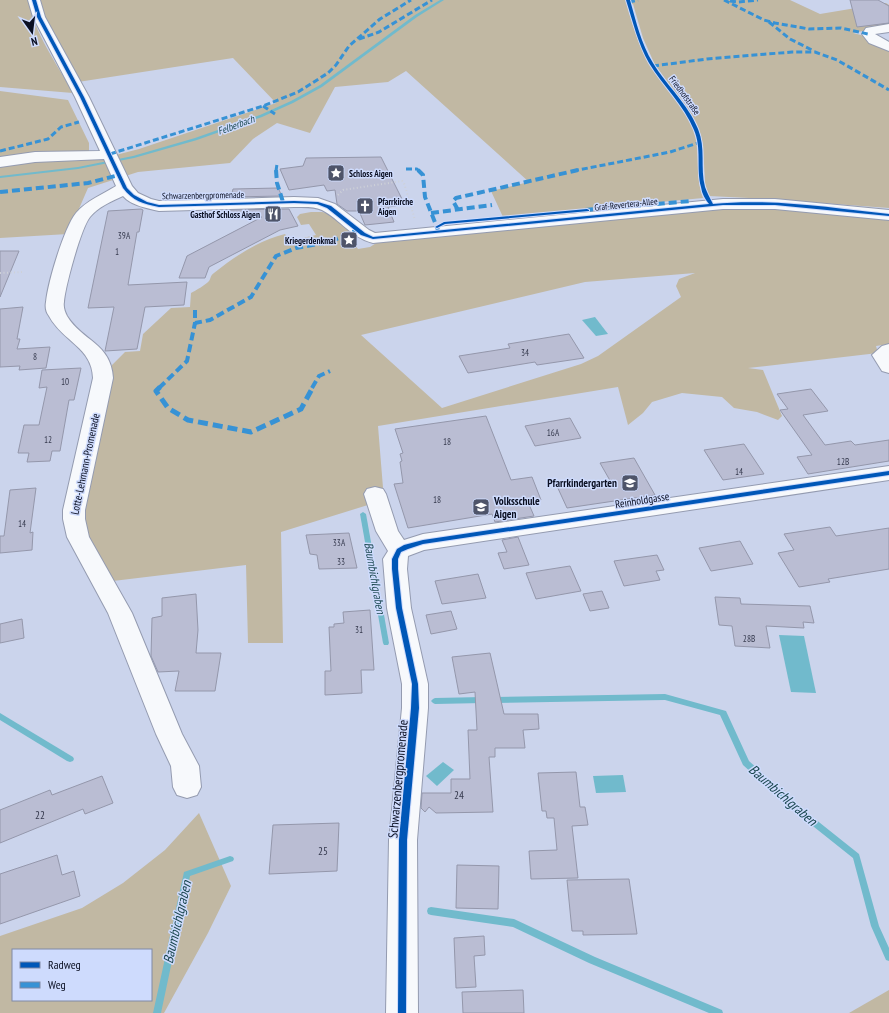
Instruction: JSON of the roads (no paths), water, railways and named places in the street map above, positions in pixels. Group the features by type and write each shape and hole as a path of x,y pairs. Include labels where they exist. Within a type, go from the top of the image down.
{"street":[{"name":"Schwarzenbergpromenade","path":"34,0 39,17 82,97 113,159 125,188 132,196 146,203 159,206 309,202 329,207 366,236"},
{"path":"889,28 868,34 874,40 889,47"},
{"path":"0,162 35,157 94,156 113,159"},
{"name":"Lotte-Lehmann-Promenade","path":"125,188 91,209 81,218 68,254 55,298 55,309 60,319 98,356 104,368 74,510 74,519 76,533 120,613 169,734 185,766 187,787"},
{"name":"Graf-Revertera-Allee","path":"366,236 373,238 727,203 775,204 889,215"},
{"path":"889,350 882,355 889,367"},
{"name":"Reinholdgasse","path":"399,551 406,547 423,542 889,473"},
{"path":"375,494 388,531 399,551"},
{"name":"Schwarzenbergpromenade","path":"399,551 395,559 396,588 413,670 415,698 404,840 402,1013"}],"water":[{"path":"595,317 608,334 596,336 582,320"},
{"path":"779,635 804,636 816,693 791,692"},
{"path":"443,762 454,770 437,786 426,776"},
{"path":"623,775 626,792 596,793 593,776"}],"waterway":[{"name":"Felberbach","path":"0,177 78,168 134,157 196,139 261,116 292,102 321,86 416,16 442,0"},
{"name":"Baumbichlgraben","path":"363,514 386,643"},
{"name":"Baumbichlgraben","path":"494,700 665,697 723,713 746,763 797,809 856,856 875,926 889,957"},
{"name":"Baumbichlgraben","path":"435,701 483,700"},
{"name":"Baumbichlgraben","path":"0,716 70,759"},
{"name":"Baumbichlgraben","path":"157,1013 187,874 230,859"},
{"name":"Baumbichlgraben","path":"431,911 514,923 592,960 719,1013"}],"place":[{"name":"Schloss Aigen","path":"336,173"},
{"name":"Pfarrkirche Aigen","path":"365,206"},
{"name":"Gasthof Schloss Aigen","path":"273,214"},
{"name":"Kriegerdenkmal","path":"349,240"},
{"name":"Pfarrkindergarten","path":"630,483"},
{"name":"Volksschule Aigen","path":"481,507"}]}
